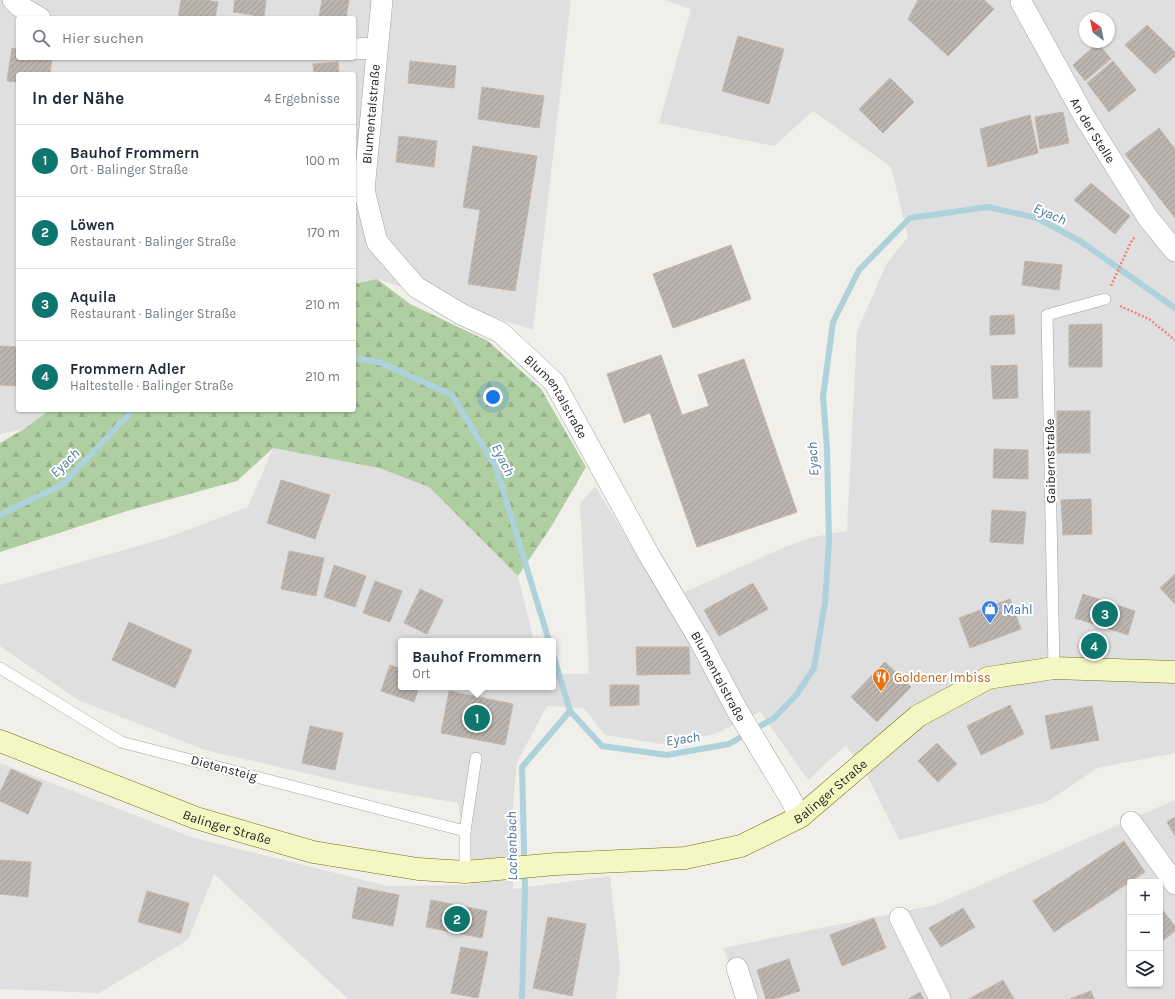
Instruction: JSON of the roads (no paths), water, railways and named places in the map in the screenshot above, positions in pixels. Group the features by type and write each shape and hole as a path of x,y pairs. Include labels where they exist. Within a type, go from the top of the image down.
{"main road":[{"name":"Balinger Straße","path":"0,741 196,818 313,852 418,870 465,872 556,864 685,858 741,846 800,817 918,716 988,678 1054,668 1175,672"}],"street":[{"path":"13,0 19,6 36,16"},
{"name":"Blumentalstraße","path":"382,0 364,190 377,242 416,287 461,314 500,332 554,382 649,555 700,639 738,710 800,817"},
{"name":"An der Stelle","path":"1020,1 1084,116 1148,218 1175,251"},
{"path":"356,48 377,48"},
{"path":"1131,822 1175,884"},
{"path":"900,918 940,999"},
{"path":"737,968 747,999"}],"lane":[{"name":"Gaibernstraße","path":"1054,668 1047,315 1105,299"},
{"name":"Dietensteig","path":"0,668 121,742 464,831"},
{"path":"465,872 464,831 476,758"}],"waterway":[{"name":"Eyach","path":"556,664 570,711 602,746 667,755 729,744 774,718 797,694 814,668 825,603 829,542 827,448 823,397 833,322 859,270 910,218 988,207 1037,218 1080,241 1175,308"},
{"name":"Eyach","path":"356,358 379,362 452,395 496,467 548,638"},
{"name":"Eyach","path":"0,515 62,485 131,412"},
{"name":"Lochenbach","path":"522,999 525,890 522,767 570,711"}],"place":[{"name":"Aquila","path":"1105,614"},
{"name":"Mahl","path":"990,624"},
{"name":"Frommern Adler","path":"1094,646"},
{"name":"Goldener Imbiss","path":"881,692"},
{"name":"Bauhof Frommern","path":"477,718"},
{"name":"Löwen","path":"457,919"}]}
